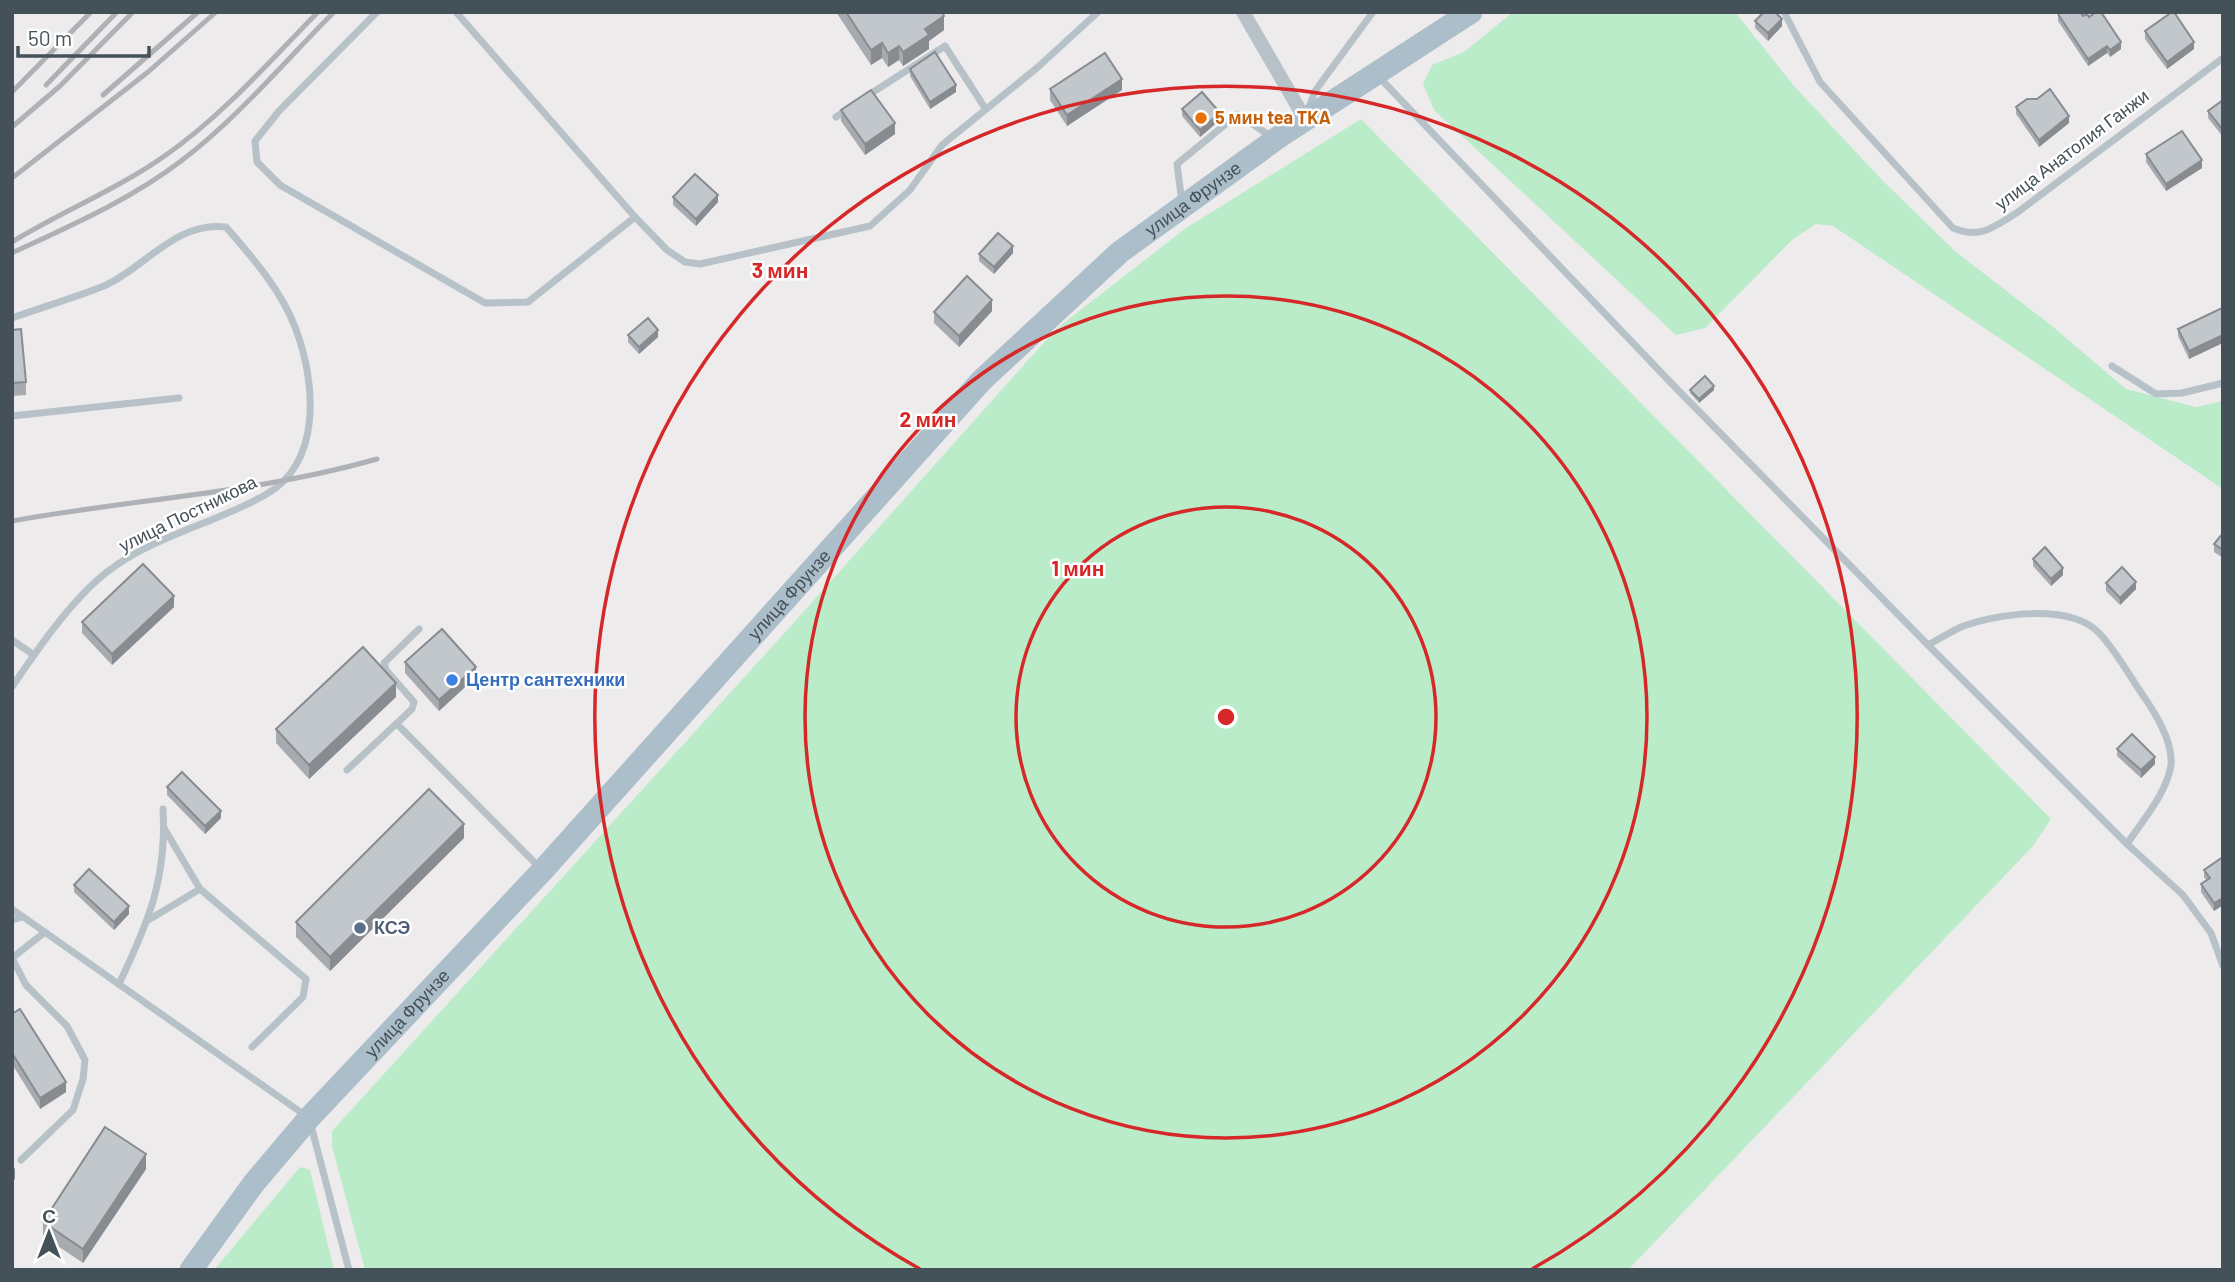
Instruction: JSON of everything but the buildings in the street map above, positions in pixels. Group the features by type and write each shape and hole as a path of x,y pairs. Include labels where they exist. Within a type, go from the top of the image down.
{"main road":[{"name":"улица Фрунзе","path":"191,1270 254,1183 309,1118 543,870 982,380 1120,252 1275,139 1471,12"}],"street":[{"path":"1243,12 1305,120"}],"lane":[{"path":"377,12 279,111 255,141 257,162 274,180 485,303 528,302 635,217"},
{"path":"456,12 570,139 635,217 667,250 685,262 700,264 870,226 911,190 942,145 1038,67 1098,12"},
{"path":"1305,120 1315,92 1373,12"},
{"name":"улица Анатолия Ганжи","path":"1784,12 1820,82 1953,228 1969,234 1990,229 2018,212 2223,58"},
{"path":"836,117 945,46 985,108"},
{"path":"1376,74 1674,386 1928,645 2127,845 2160,872 2201,916 2211,933 2223,966"},
{"path":"1182,207 1177,164 1238,114 1275,139"},
{"name":"улица Постникова","path":"12,318 106,285 160,247 205,225 226,227 259,266 295,327 308,378 310,412 307,441 286,481 265,495 153,546 107,572 34,655 12,687"},
{"path":"2112,366 2156,394 2182,393 2223,383"},
{"path":"12,416 179,398"},
{"path":"1928,645 1963,627 2042,613 2066,616 2087,623 2100,634 2152,709 2168,743 2171,764 2165,785 2127,845"},
{"path":"347,770 412,709 414,702 386,670 384,663 419,629"},
{"path":"12,639 34,655"},
{"path":"397,724 543,870"},
{"path":"119,984 150,919 159,883 163,808"},
{"path":"164,828 201,890 306,979 303,997 252,1047"},
{"path":"150,919 201,890"},
{"path":"12,909 309,1118 349,1270"},
{"path":"12,920 22,917"},
{"path":"21,1160 73,1110 83,1079 85,1060 67,1026 26,985 12,958 45,932"}],"green space":[{"path":"1513,12 1735,12 1794,86 1883,181 1956,252 2052,326 2126,389 2196,407 2223,401 2223,489 1833,226 1816,224 1793,239 1705,328 1676,335 1434,110 1423,84 1432,65 1464,52"},
{"path":"1361,119 2051,819 2033,846 1628,1270 365,1270 332,1146 332,1131 780,638 1056,329 1186,228"},
{"path":"300,1167 310,1170 334,1270 214,1270"}],"railway":[{"path":"12,92 91,12"},
{"path":"46,85 117,12"},
{"path":"12,127 60,86 133,12"},
{"path":"103,95 198,12"},
{"path":"12,178 148,72 216,12"},
{"path":"12,242 129,179 166,155 207,123 318,12"},
{"path":"12,253 120,200 181,161 241,109 334,12"},
{"path":"12,521 241,488 332,471 377,459"}],"place":[{"name":"5 мин tea TKA","path":"1201,118"},
{"name":"Центр сантехники","path":"452,680"},
{"name":"КСЭ","path":"360,928"}]}
